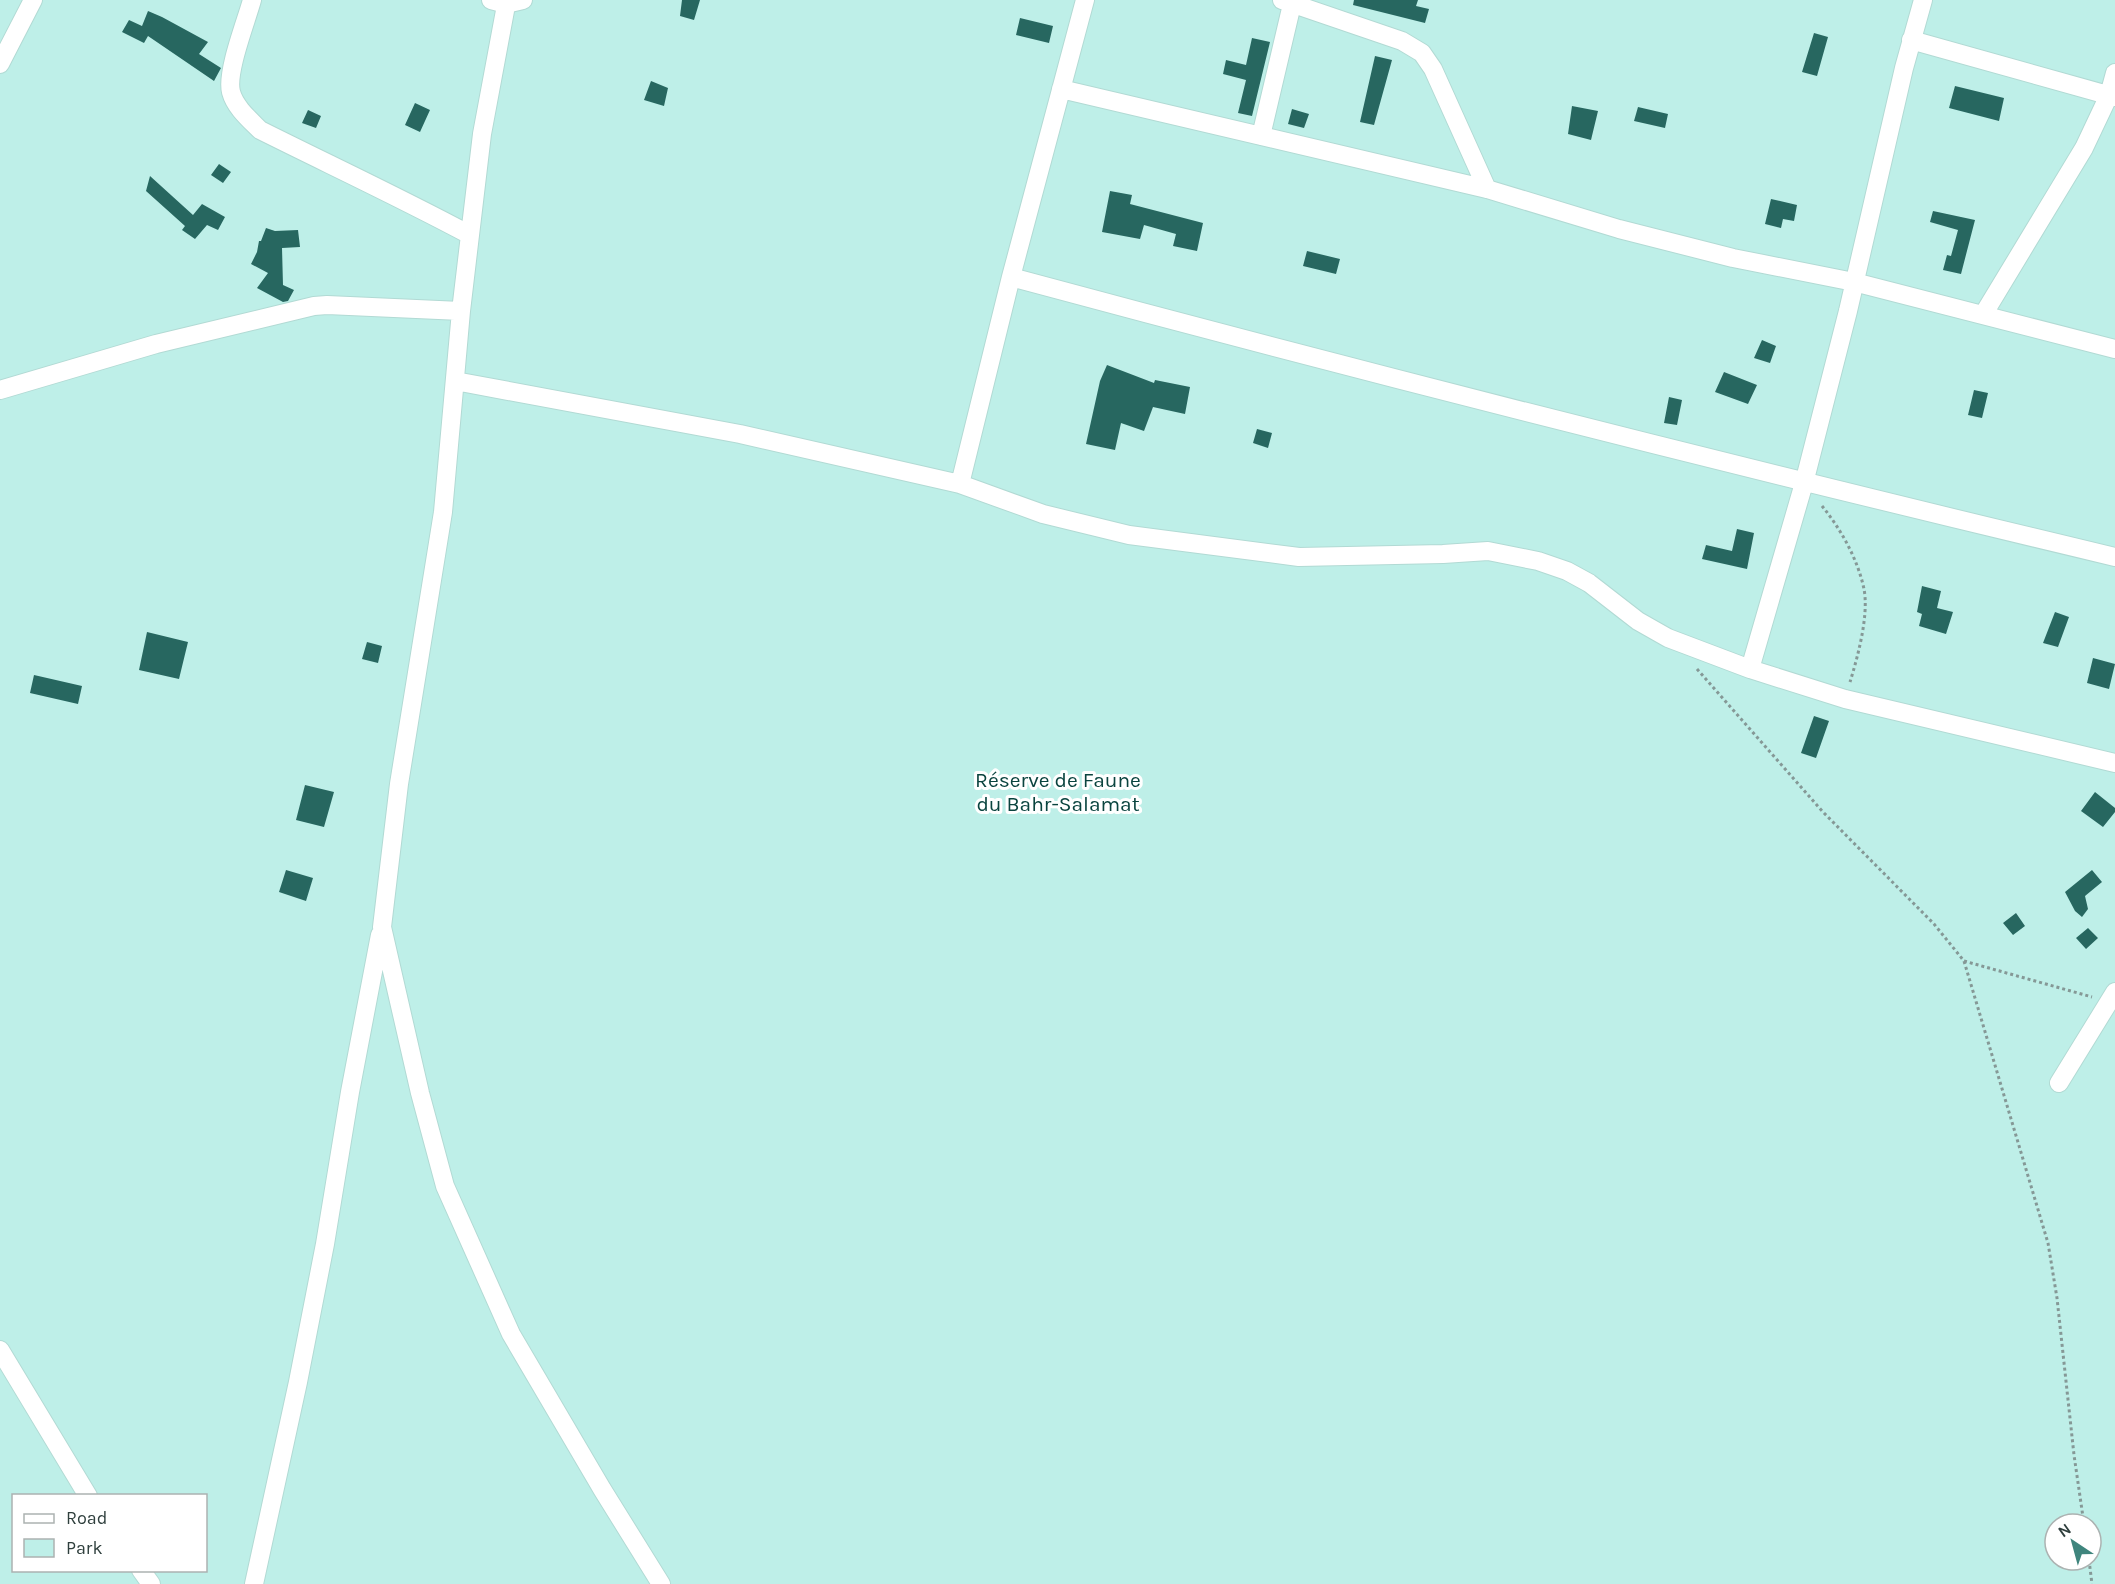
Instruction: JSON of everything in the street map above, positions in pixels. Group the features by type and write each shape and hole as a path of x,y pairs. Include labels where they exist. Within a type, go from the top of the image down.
{"street":[{"path":"0,63 33,0"},
{"path":"252,0 230,76 231,92 238,106 248,118 260,129 350,175 393,194 470,235"},
{"path":"960,484 1011,277 1085,0"},
{"path":"254,1584 325,1244 350,1092 382,927 399,784 443,512 461,311 482,134 507,1"},
{"path":"1261,136 1289,1 1402,41 1422,53 1433,69 1487,189"},
{"path":"1750,669 1804,483 1854,282 1919,2"},
{"path":"1911,40 2112,96"},
{"path":"1983,315 2084,148 2112,96 2115,74"},
{"path":"1061,89 1487,189 1618,229 1733,258 1854,282 2115,349"},
{"path":"1011,277 1347,367 1804,483 2115,557"},
{"path":"0,390 156,344 314,306 461,311"},
{"path":"454,381 740,434 960,484 1043,514 1129,535 1299,557 1488,551 1538,561 1567,571 1590,583 1638,621 1668,638 1750,669 1845,699 2115,763"},
{"path":"382,927 420,1094 445,1186 511,1334 661,1584"},
{"path":"2059,1083 2112,997"},
{"path":"0,1350 87,1494"}],"path":[{"path":"1804,483 1842,535 1858,570 1864,591 1865,613 1853,674 1845,699"},
{"path":"1692,664 1822,811 1934,924 1964,961 2048,1243 2057,1298 2082,1512"},
{"path":"1964,961 2112,997"}],"green space":[{"name":"Réserve de Faune du Bahr-Salamat","path":"0,0 2115,0 2115,1584 0,1584"}],"building":[{"path":"682,0 700,0 694,20 680,16"},
{"path":"1354,0 1418,0 1416,6 1429,9 1425,23 1353,5"},
{"path":"148,11 208,42 199,54 221,68 214,81 148,36 144,43 122,32 129,20 142,26"},
{"path":"1020,18 1053,26 1049,43 1016,35"},
{"path":"1814,33 1828,37 1817,76 1802,72"},
{"path":"1252,38 1270,42 1252,116 1238,113 1246,80 1223,74 1226,60 1246,65"},
{"path":"1375,56 1392,60 1374,125 1360,122"},
{"path":"651,81 668,88 664,106 644,100"},
{"path":"1955,86 2004,98 1999,121 1949,108"},
{"path":"415,103 430,110 420,132 405,125"},
{"path":"1572,106 1598,111 1591,140 1568,134"},
{"path":"1638,107 1668,114 1665,128 1634,121"},
{"path":"1292,109 1309,114 1304,128 1288,124"},
{"path":"308,110 321,116 316,128 302,123"},
{"path":"219,164 231,172 223,183 211,175"},
{"path":"150,176 193,215 202,204 225,217 218,230 207,225 195,239 182,230 185,226 146,191"},
{"path":"1110,191 1132,195 1130,204 1203,223 1197,251 1173,246 1176,234 1144,225 1140,239 1102,232"},
{"path":"1771,199 1797,205 1794,221 1783,219 1781,228 1765,224"},
{"path":"1933,211 1975,220 1961,274 1943,270 1947,255 1951,256 1958,230 1930,222"},
{"path":"266,228 275,231 298,230 300,247 282,248 283,285 294,290 288,301 283,302 257,288 268,273 251,264"},
{"path":"1307,251 1340,259 1336,274 1303,266"},
{"path":"1762,340 1776,346 1770,363 1754,358"},
{"path":"1107,365 1154,383 1155,380 1190,387 1185,414 1153,407 1144,431 1121,423 1115,450 1086,444 1100,381"},
{"path":"1724,372 1757,385 1748,404 1715,392"},
{"path":"1974,390 1988,393 1982,418 1968,415"},
{"path":"1669,397 1682,400 1677,425 1664,423"},
{"path":"1257,429 1272,433 1268,448 1253,443"},
{"path":"1737,529 1754,533 1747,569 1702,559 1706,545 1732,551"},
{"path":"1922,586 1941,591 1937,608 1953,612 1946,634 1919,626 1922,614 1917,612"},
{"path":"2055,612 2069,617 2058,647 2043,643"},
{"path":"147,632 188,642 179,679 139,670"},
{"path":"367,642 382,646 378,663 362,659"},
{"path":"2093,658 2115,664 2109,689 2087,683"},
{"path":"34,675 82,686 78,704 30,693"},
{"path":"1814,716 1829,721 1816,758 1801,753"},
{"path":"305,785 334,792 324,827 296,820"},
{"path":"2095,792 2115,808 2115,812 2103,827 2081,811"},
{"path":"286,870 313,878 306,901 279,892"},
{"path":"2092,870 2102,882 2085,896 2088,909 2082,917 2075,911 2065,892"},
{"path":"2016,913 2025,926 2013,935 2003,923"},
{"path":"2088,928 2098,938 2086,949 2076,938"}]}
